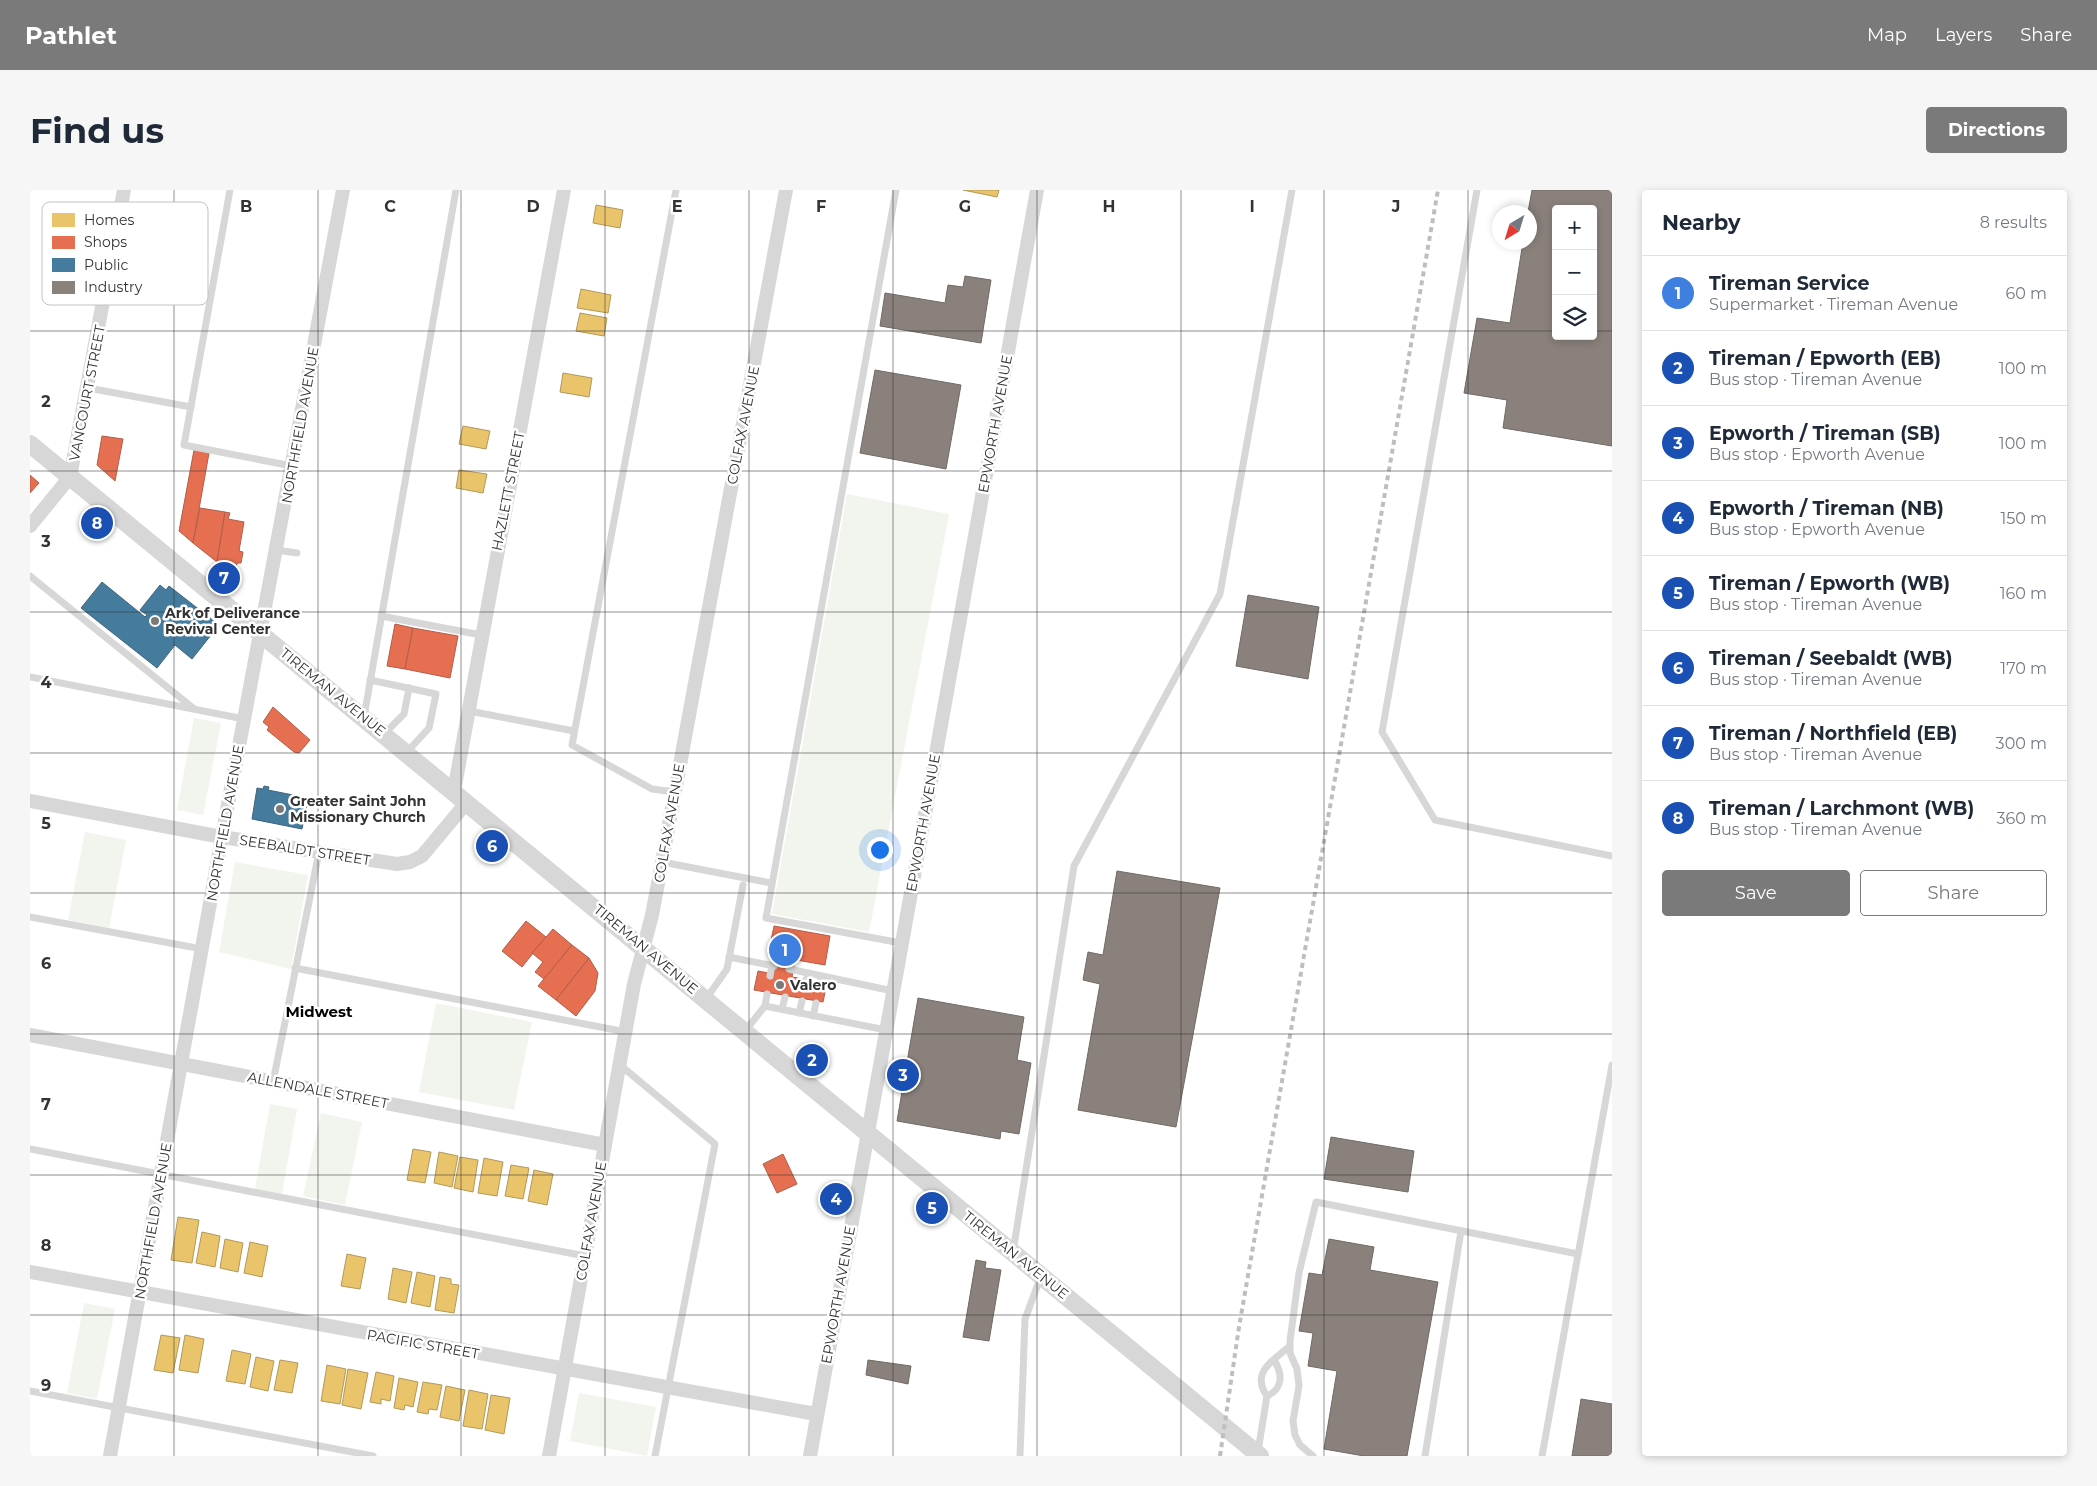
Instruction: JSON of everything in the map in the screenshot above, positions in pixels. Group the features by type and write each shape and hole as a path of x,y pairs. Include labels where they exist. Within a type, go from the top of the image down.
{"street":[{"name":"NORTHFIELD AVENUE","path":"110,1456 222,837 343,190"},
{"name":"HAZLETT STREET","path":"460,797 469,711 481,635 564,190"},
{"name":"COLFAX AVENUE","path":"549,1456 634,984 644,948 662,862 786,190"},
{"name":"EPWORTH AVENUE","path":"810,1456 816,1414 1037,190"},
{"name":"VANCOURT STREET","path":"70,477 103,305"},
{"name":"TIREMAN AVENUE","path":"30,444 1259,1455"},
{"path":"30,526 70,477"},
{"name":"SEEBALDT STREET","path":"30,801 222,837 397,864 410,862 422,856 460,797"},
{"name":"ALLENDALE STREET","path":"30,1035 605,1145"},
{"name":"PACIFIC STREET","path":"30,1272 816,1414"}],"lane":[{"path":"230,190 184,445 292,466"},
{"path":"364,718 456,190"},
{"path":"674,792 652,789 572,745 676,190"},
{"path":"896,190 766,918 901,943"},
{"path":"1012,1252 1074,866 1220,594 1292,190"},
{"path":"1477,190 1382,732 1435,820 1612,856"},
{"path":"88,388 191,407"},
{"path":"276,550 297,553"},
{"path":"30,576 194,709"},
{"path":"381,616 481,635"},
{"path":"30,678 244,719"},
{"path":"370,680 436,694 429,728 406,753"},
{"path":"384,734 404,714 409,688"},
{"path":"469,711 574,731"},
{"path":"273,1082 319,852"},
{"path":"662,862 771,883"},
{"path":"706,999 726,969 743,885"},
{"path":"30,917 202,949"},
{"path":"729,957 773,966 770,976"},
{"path":"295,968 626,1032"},
{"path":"788,979 790,969 893,991"},
{"path":"806,983 808,973"},
{"path":"819,986 821,976"},
{"path":"745,1031 765,1006 767,994"},
{"path":"782,1010 785,997"},
{"path":"799,1013 802,1001"},
{"path":"814,1016 816,1003"},
{"path":"765,1006 886,1030"},
{"path":"620,1065 715,1144 655,1456"},
{"path":"1542,1456 1612,1065"},
{"path":"30,1149 585,1256"},
{"path":"1313,1456 1300,1445 1295,1434 1293,1421 1299,1386 1297,1369 1290,1353 1290,1346 1299,1273 1316,1202 1578,1254"},
{"path":"1425,1456 1461,1231"},
{"path":"1020,1456 1025,1319 1041,1276"},
{"path":"1259,1455 1267,1396 1260,1383 1262,1372 1267,1364 1290,1346"},
{"path":"1267,1396 1273,1394 1279,1387 1280,1369 1274,1360"},
{"path":"30,1391 373,1456"}],"shaded area":[{"path":"847,494 949,514 869,932 772,914"},
{"path":"194,718 221,723 203,815 177,810"},
{"path":"85,832 126,840 109,928 68,920"},
{"path":"235,862 308,875 291,969 219,952"},
{"path":"436,1003 532,1022 514,1110 419,1092"},
{"path":"270,1104 297,1109 282,1194 255,1189"},
{"path":"321,1113 362,1122 345,1205 303,1196"},
{"path":"84,1303 115,1309 97,1399 67,1393"},
{"path":"579,1393 656,1407 647,1456 570,1441"}],"building: Homes":[{"path":"963,190 999,190 997,197"},
{"path":"596,205 623,210 620,228 593,223"},
{"path":"581,289 611,295 608,313 577,308"},
{"path":"580,313 607,318 604,336 576,331"},
{"path":"563,373 592,378 589,397 560,392"},
{"path":"463,426 490,431 486,449 459,444"},
{"path":"459,470 487,474 483,493 456,488"},
{"path":"413,1149 431,1152 425,1183 407,1180"},
{"path":"439,1152 458,1156 452,1187 434,1183"},
{"path":"460,1157 478,1160 473,1192 454,1188"},
{"path":"484,1158 503,1162 497,1196 478,1193"},
{"path":"511,1165 529,1168 523,1199 505,1196"},
{"path":"534,1170 553,1174 547,1205 528,1201"},
{"path":"178,1217 199,1220 192,1263 171,1260"},
{"path":"202,1232 220,1236 215,1267 196,1263"},
{"path":"225,1239 243,1243 238,1272 220,1268"},
{"path":"250,1242 268,1246 262,1277 244,1273"},
{"path":"347,1254 366,1258 360,1289 341,1286"},
{"path":"393,1268 412,1272 406,1303 388,1299"},
{"path":"417,1272 435,1276 430,1307 411,1303"},
{"path":"440,1277 451,1279 451,1284 459,1285 454,1313 435,1310"},
{"path":"161,1335 180,1338 173,1373 154,1370"},
{"path":"185,1335 204,1339 198,1373 179,1370"},
{"path":"232,1350 251,1354 245,1384 226,1381"},
{"path":"256,1357 274,1361 268,1391 250,1387"},
{"path":"280,1360 298,1363 292,1393 274,1390"},
{"path":"327,1365 346,1369 340,1404 321,1401"},
{"path":"348,1369 368,1373 361,1409 342,1405"},
{"path":"376,1372 394,1376 390,1401 381,1399 381,1404 370,1402"},
{"path":"399,1378 418,1382 413,1407 405,1405 404,1410 394,1408"},
{"path":"423,1382 442,1385 437,1410 429,1409 428,1414 417,1412"},
{"path":"446,1386 465,1390 459,1421 440,1417"},
{"path":"469,1390 488,1394 482,1429 463,1426"},
{"path":"491,1395 510,1398 504,1434 485,1430"}],"building: Shops":[{"path":"102,436 123,439 115,481 97,465"},
{"path":"194,450 209,453 193,543 179,531"},
{"path":"30,475 39,483 30,493"},
{"path":"200,508 225,512 217,562 193,543"},
{"path":"225,512 230,513 228,519 244,522 239,551 243,552 241,563 237,563 235,576 217,562"},
{"path":"395,624 413,628 405,669 387,666"},
{"path":"413,628 458,636 450,678 405,669"},
{"path":"273,707 310,740 299,753 294,752 267,730 269,727 263,722"},
{"path":"526,921 546,937 522,967 502,951"},
{"path":"774,926 830,936 825,965 768,955"},
{"path":"553,929 572,945 544,979 535,972 543,962 532,953"},
{"path":"572,945 589,958 556,1000 538,986"},
{"path":"778,955 795,958 792,977 827,983 823,1002 754,990 758,971 774,974"},
{"path":"589,958 598,973 595,991 576,1016 556,1000"},
{"path":"783,1154 797,1184 777,1193 763,1164"}],"building: Public":[{"name":"Ark of Deliverance Revival Center","path":"102,582 145,617 147,615 140,610 160,585 166,590 169,586 219,625 192,659 175,645 157,668 81,608"},
{"name":"Greater Saint John Missionary Church","path":"264,786 269,787 268,790 308,798 302,829 252,819 257,788 263,789"}],"building: Industry":[{"path":"1532,190 1612,190 1612,446 1503,428 1507,400 1464,393 1477,318 1510,323 1522,250 1537,250 1537,205 1529,205"},
{"path":"965,276 991,280 981,343 880,326 885,293 945,303 948,285 963,287"},
{"path":"875,370 961,385 946,469 860,453"},
{"path":"1248,595 1319,607 1308,679 1236,666"},
{"path":"1117,871 1220,888 1176,1127 1078,1110 1100,984 1083,980 1088,952 1103,955"},
{"path":"918,998 1024,1017 1017,1060 1031,1063 1019,1134 1001,1131 1000,1139 897,1121"},
{"path":"1331,1137 1414,1151 1408,1192 1324,1179"},
{"path":"1329,1239 1374,1247 1370,1270 1438,1282 1407,1456 1364,1456 1324,1449 1337,1371 1308,1366 1313,1333 1299,1331 1309,1273 1322,1275"},
{"path":"976,1260 986,1262 985,1268 1001,1270 989,1341 963,1337"},
{"path":"868,1360 911,1366 908,1384 866,1375"},
{"path":"1581,1399 1612,1404 1612,1456 1572,1456"}],"railway":[{"path":"1220,1456 1239,1327 1438,190"}],"place":[{"name":"Tireman / Larchmont (WB)","path":"97,523"},
{"name":"Tireman / Northfield (EB)","path":"224,578"},
{"name":"Ark of Deliverance Revival Center","path":"155,621"},
{"name":"Greater Saint John Missionary Church","path":"280,809"},
{"name":"Tireman / Seebaldt (WB)","path":"492,846"},
{"name":"Tireman Service","path":"785,950"},
{"name":"Valero","path":"780,985"},
{"name":"Tireman / Epworth (EB)","path":"812,1060"},
{"name":"Epworth / Tireman (SB)","path":"903,1075"},
{"name":"Epworth / Tireman (NB)","path":"836,1199"},
{"name":"Tireman / Epworth (WB)","path":"932,1208"}],"district":[{"name":"Midwest","path":"319,1012"}]}
